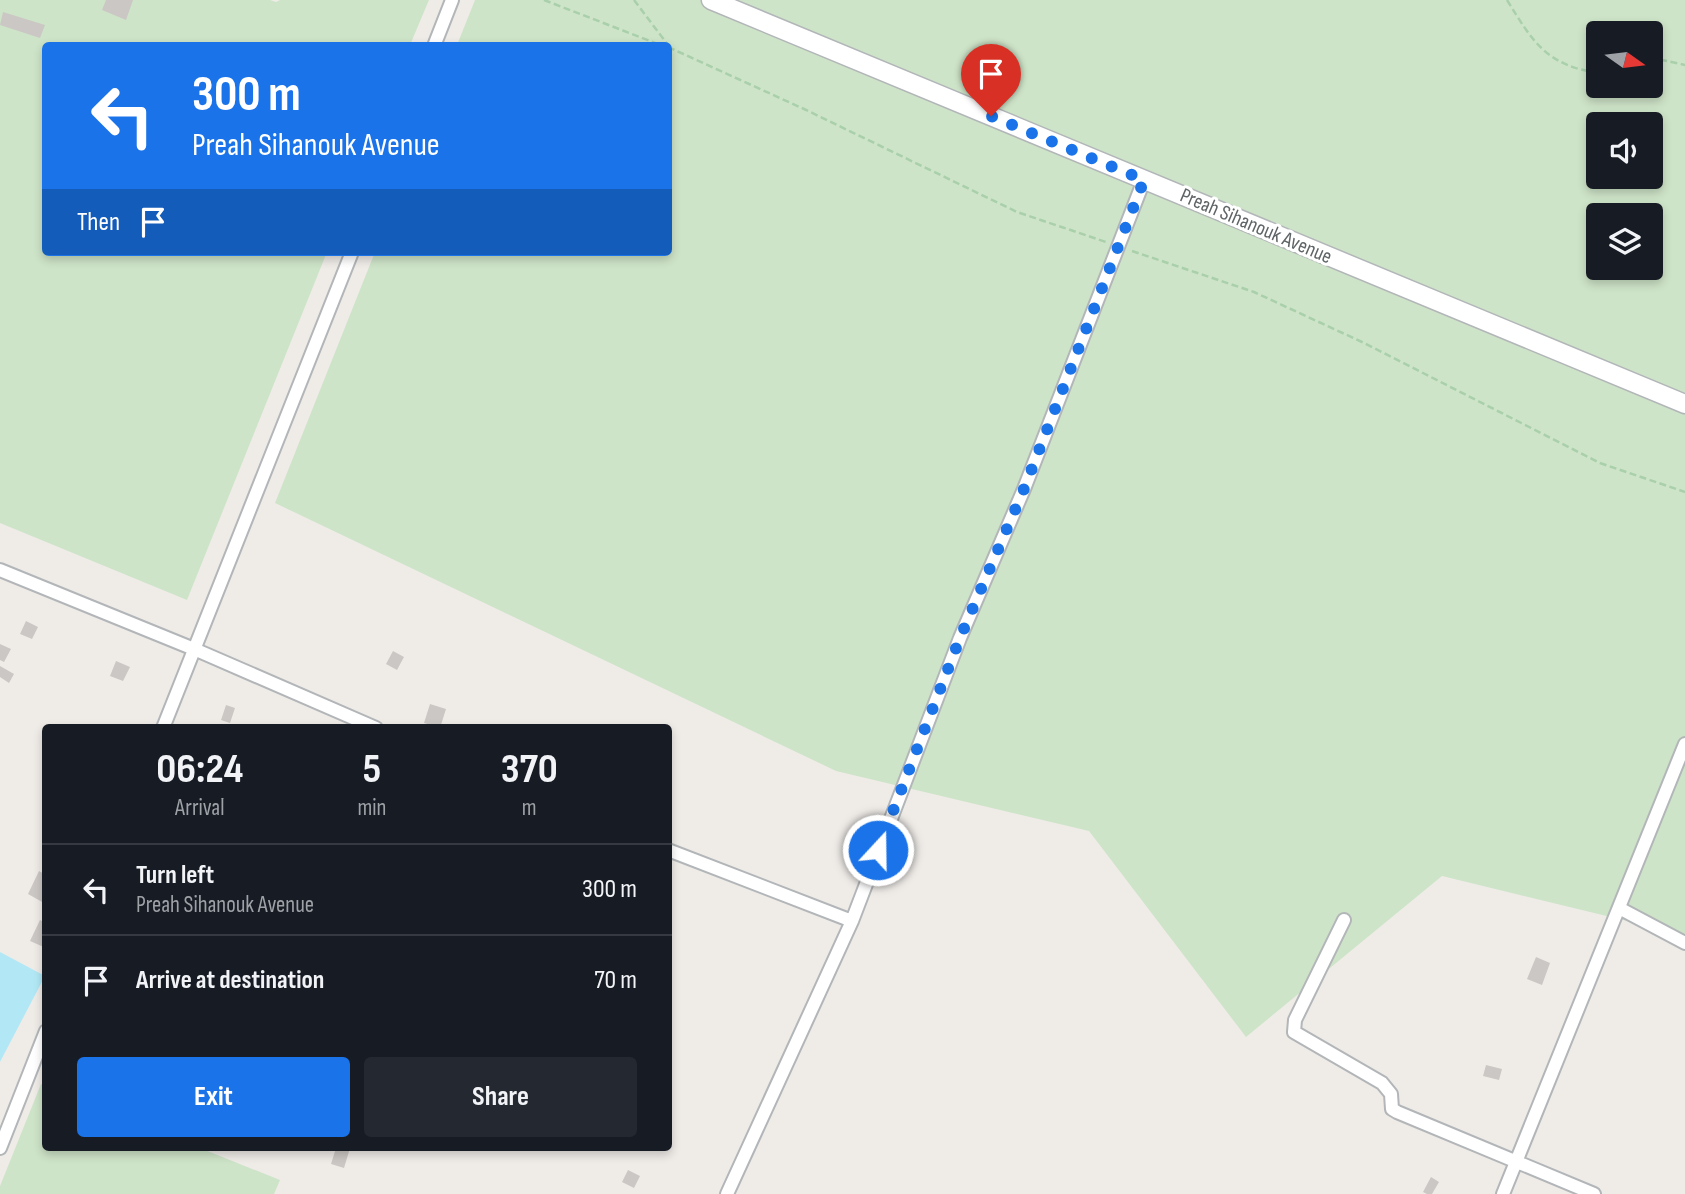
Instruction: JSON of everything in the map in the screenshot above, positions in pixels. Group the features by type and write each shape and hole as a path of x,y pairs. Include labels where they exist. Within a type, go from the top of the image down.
{"street":[{"path":"436,42 452,0"},
{"name":"Preah Sihanouk Avenue","path":"711,0 1685,404"},
{"path":"727,1194 852,921 955,651 1024,489 1144,180"},
{"path":"165,724 350,256"},
{"path":"0,570 194,649 367,724"},
{"path":"1503,1194 1685,744"},
{"path":"672,852 852,921"},
{"path":"1619,908 1685,943"},
{"path":"1344,920 1295,1020 1294,1032 1382,1083 1391,1094 1392,1109 1397,1112 1594,1194"},
{"path":"0,1148 42,1041"}],"path":[{"path":"544,0 654,42"},
{"path":"634,0 663,42"},
{"path":"1507,0 1528,35 1550,57 1575,69 1586,71"},
{"path":"672,49 804,109 1017,212 1254,292 1362,342 1600,463 1685,492"},
{"path":"1663,60 1685,65"}],"green space":[{"path":"0,0 429,0 411,42 42,42 42,256 325,256 187,600 0,523"},
{"path":"475,0 1685,0 1685,935 1442,876 1246,1037 1089,831 836,771 275,503 373,256 672,256 672,42 458,42"},
{"path":"41,1084 42,1151 208,1151 280,1180 274,1194 0,1194 0,1186"}],"water":[{"path":"0,952 42,974 42,982 0,1062"}],"building":[{"path":"106,0 133,0 126,20 102,10"},
{"path":"3,12 45,25 40,38 0,25"},
{"path":"26,621 38,627 32,639 20,634"},
{"path":"0,644 11,649 4,662 0,660"},
{"path":"393,651 404,657 397,670 386,664"},
{"path":"116,661 130,667 123,681 110,676"},
{"path":"0,666 14,674 9,683 0,677"},
{"path":"430,704 446,709 441,724 424,723"},
{"path":"226,705 235,708 230,723 221,720"},
{"path":"39,871 42,873 42,902 28,894"},
{"path":"40,920 42,921 42,946 30,941"},
{"path":"1536,957 1550,963 1542,985 1527,979"},
{"path":"1486,1065 1502,1069 1499,1080 1483,1076"},
{"path":"335,1151 349,1151 344,1168 331,1164"},
{"path":"628,1170 640,1176 634,1188 622,1182"},
{"path":"1431,1177 1439,1182 1432,1194 1427,1194 1423,1192"}],"route":[{"path":"878,850 960,638 1024,489 1144,180 991,116"}]}
